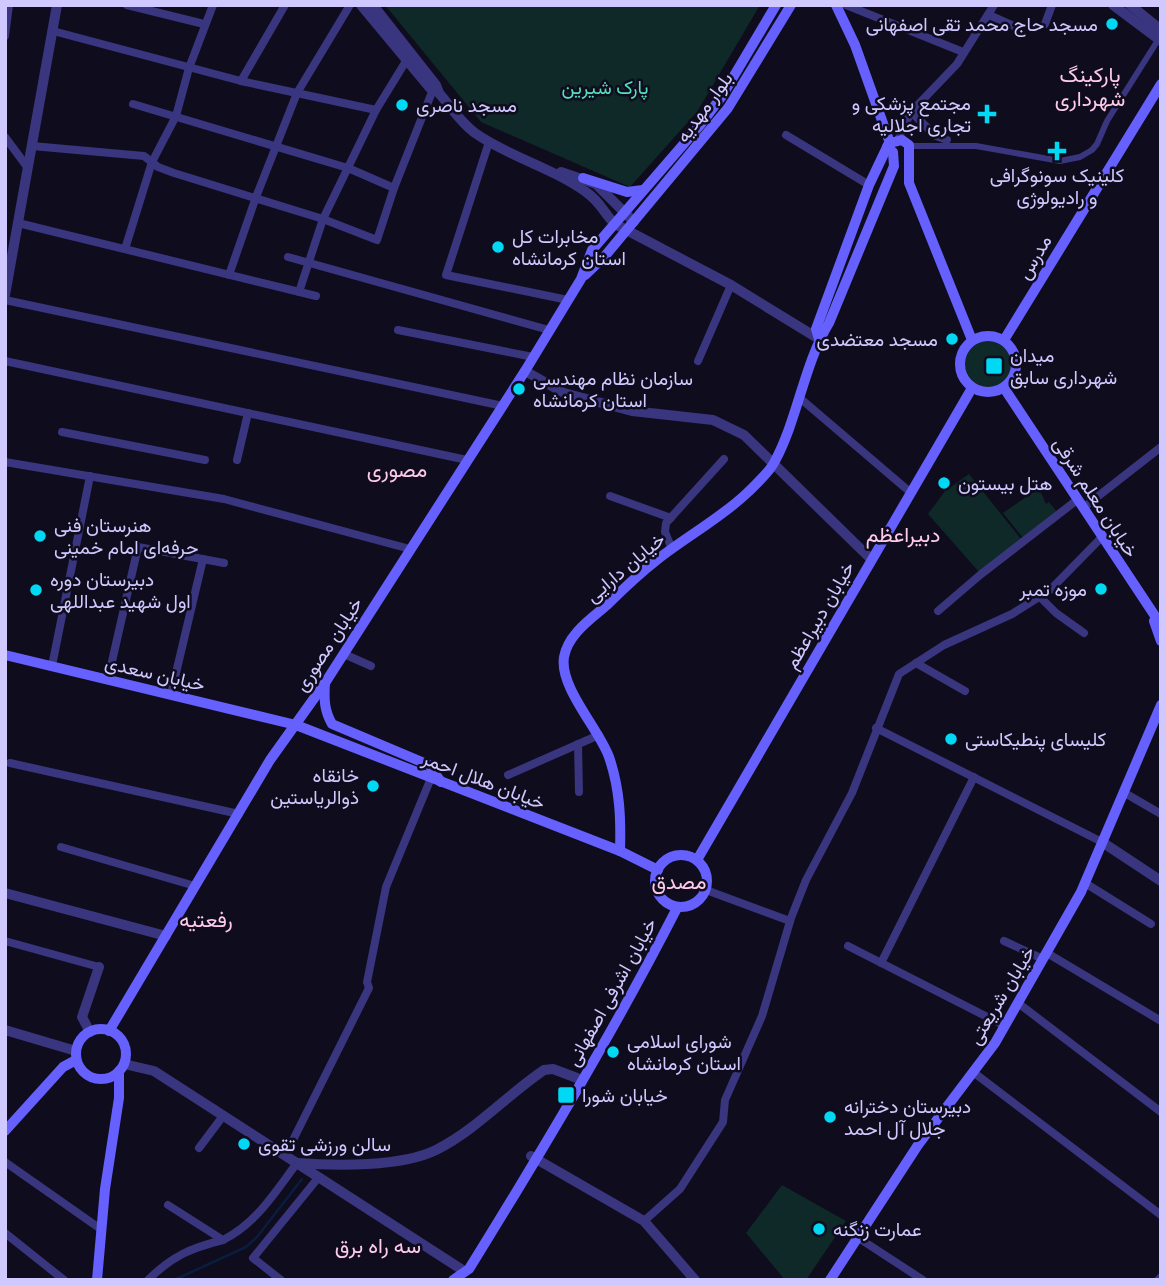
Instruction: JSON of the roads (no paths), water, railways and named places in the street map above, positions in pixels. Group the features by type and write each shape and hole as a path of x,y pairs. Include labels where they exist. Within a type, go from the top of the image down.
{"main road":[{"name":"بلوار مهدیه","path":"623,214 722,96 776,5"},
{"name":"بلوار مهدیه","path":"630,226 729,108 791,5"},
{"path":"836,5 855,45 892,143 907,142 909,183 972,340"},
{"name":"مدرس","path":"1004,340 1161,84"},
{"path":"701,124 711,131"},
{"name":"خیابان دارایی","path":"819,339 816,329 871,180 892,143"},
{"name":"خیابان دارایی","path":"620,851 621,806 609,757 572,691 564,670 568,646 584,625 672,549 746,495 775,463 801,399 819,339 829,323 895,159 892,143"},
{"path":"871,180 882,175 886,182"},
{"path":"583,178 627,192 643,190"},
{"name":"خیابان مصوری","path":"109,1031 270,760 325,683 503,406 581,279 592,250 623,214"},
{"name":"خیابان مصوری","path":"581,279 630,226"},
{"path":"988,335 1004,340 1015,355 1017,364 1011,382 1004,388 988,393 972,388 962,377 959,361 961,353 972,340 988,335"},
{"name":"خیابان دبیراعظم","path":"696,860 972,388"},
{"name":"خیابان معلم شرقی","path":"1004,388 1161,625"},
{"path":"1150,612 1161,641"},
{"name":"خیابان سعدی","path":"5,655 296,724"},
{"path":"325,683 324,702 332,724 429,765 436,780"},
{"name":"خیابان شریعتی","path":"830,1280 918,1145 996,1043 1085,883 1161,705"},
{"name":"خیابان هلال احمر","path":"296,724 620,851 657,870"},
{"path":"675,856 696,860 706,873 706,890 703,896 692,905 674,906 658,894 655,886 657,870 668,859 675,856"},
{"name":"خیابان اشرفی اصفهانی","path":"534,1158 652,950 674,906"},
{"name":"خیابان اشرفی اصفهانی","path":"453,1280 464,1271 644,973 674,906"},
{"path":"5,1131 76,1056 82,1038 96,1030 109,1031 120,1038 125,1051 108,1160 97,1280"},
{"path":"76,1056 84,1073 96,1079 113,1076 122,1067"}],"street":[{"path":"5,36 9,5"},
{"path":"57,5 5,298 503,406"},
{"path":"127,5 204,24"},
{"path":"125,249 152,162 176,116 189,68 213,5"},
{"path":"241,81 285,5"},
{"path":"229,275 297,93 350,5"},
{"path":"361,5 406,61 436,89"},
{"path":"373,5 466,125 489,142 549,169 594,197 615,224 630,226 819,339"},
{"path":"846,5 963,52"},
{"path":"892,143 911,112 957,64 994,5"},
{"path":"1045,24 1052,5"},
{"path":"1113,5 1160,37"},
{"path":"1130,5 1160,37"},
{"path":"989,15 1016,27"},
{"path":"53,31 241,81 376,110"},
{"path":"909,151 976,146 1060,161 1080,157 1097,144 1107,121 1160,37"},
{"path":"299,292 323,219 376,110 406,61"},
{"path":"32,146 144,156 158,167 174,173 323,219 377,240 394,188 436,89"},
{"path":"133,104 348,168 394,188"},
{"path":"911,112 936,136 947,139"},
{"path":"786,135 871,180"},
{"path":"5,137 28,168"},
{"path":"489,142 446,275 568,299"},
{"path":"549,169 583,178 605,191 630,226"},
{"path":"18,223 316,296"},
{"path":"288,257 549,330"},
{"path":"698,361 731,285"},
{"path":"398,330 533,357"},
{"path":"5,361 467,460"},
{"path":"524,371 564,393 632,411 713,420 744,435 871,559"},
{"path":"801,399 910,492"},
{"path":"237,460 248,413"},
{"path":"62,432 205,460"},
{"path":"938,611 980,575 1161,447"},
{"path":"672,549 665,532 666,523 724,459"},
{"path":"5,462 223,499 410,549"},
{"path":"52,666 90,476"},
{"path":"610,496 671,518"},
{"path":"644,1221 680,1189 723,1122 725,1100 762,1016 790,921 806,880 852,793 899,674 944,645 1012,614 1040,597 1102,537"},
{"path":"108,679 138,547 224,563"},
{"path":"171,694 202,559"},
{"path":"1040,597 1056,613 1084,633"},
{"path":"344,654 371,666"},
{"path":"916,663 965,691"},
{"path":"876,728 1102,842 1161,881"},
{"path":"508,775 599,735"},
{"path":"578,744 579,792"},
{"path":"10,763 239,814"},
{"path":"881,963 974,777"},
{"path":"285,1156 369,988 367,982 383,899 436,780"},
{"path":"1123,792 1161,814"},
{"path":"61,846 195,886"},
{"path":"1085,883 1151,924"},
{"path":"706,890 790,921"},
{"path":"5,893 166,936"},
{"path":"1004,940 1045,956 1161,1021"},
{"path":"5,941 99,967 82,1017 90,1032"},
{"path":"848,946 1005,1026"},
{"path":"1018,1003 1161,1112"},
{"path":"5,1030 76,1056"},
{"path":"122,1067 154,1071 464,1271"},
{"path":"297,1163 370,1163 428,1154 474,1125 544,1070 553,1069 577,1078"},
{"path":"973,1072 1161,1215"},
{"path":"199,1148 223,1116"},
{"path":"534,1158 644,1221 695,1280"},
{"path":"5,1162 102,1230"},
{"path":"148,1280 164,1264 193,1247 223,1240 240,1232 262,1209 297,1163"},
{"path":"281,1280 253,1258 318,1178"},
{"path":"168,1205 223,1240"},
{"path":"5,1233 64,1280"},
{"path":"857,1237 923,1280"}],"waterway":[{"path":"174,1280 246,1247 257,1237 302,1179"}],"place":[{"name":"مسجد حاج محمد تقی اصفهانی","path":"1112,24"},
{"name":"مسجد ناصری","path":"402,105"},
{"name":"مجتمع پزشکی و تجاری اجلالیه","path":"987,114"},
{"name":"کلینیک سونوگرافی و رادیولوژی","path":"1057,151"},
{"name":"مخابرات کل استان کرمانشاه","path":"498,247"},
{"name":"مسجد معتضدی","path":"952,339"},
{"name":"میدان شهرداری سابق","path":"994,366"},
{"name":"سازمان نظام مهندسی استان کرمانشاه","path":"519,389"},
{"name":"هتل بیستون","path":"944,483"},
{"name":"هنرستان فنی حرفه‌ای امام خمینی","path":"40,536"},
{"name":"موزه تمبر","path":"1101,589"},
{"name":"دبیرستان دوره اول شهید عبداللهی","path":"36,590"},
{"name":"کلیسای پنطیکاستی","path":"951,739"},
{"name":"خانقاه ذوالریاستین","path":"373,786"},
{"name":"شورای اسلامی استان کرمانشاه","path":"613,1052"},
{"name":"خیابان شورا","path":"566,1095"},
{"name":"دبیرستان دخترانه جلال آل احمد","path":"830,1117"},
{"name":"سالن ورزشی تقوی","path":"244,1144"},
{"name":"عمارت زنگنه","path":"819,1229"}],"district":[{"name":"پارکینگ شهرداری","path":"1090,87"},
{"name":"مصوری","path":"397,470"},
{"name":"دبیراعظم","path":"903,535"},
{"name":"مصدق","path":"679,882"},
{"name":"رفعتیه","path":"206,920"},
{"name":"سه راه برق","path":"378,1246"}],"park label":[{"name":"پارک شیرین","path":"605,87"}]}
